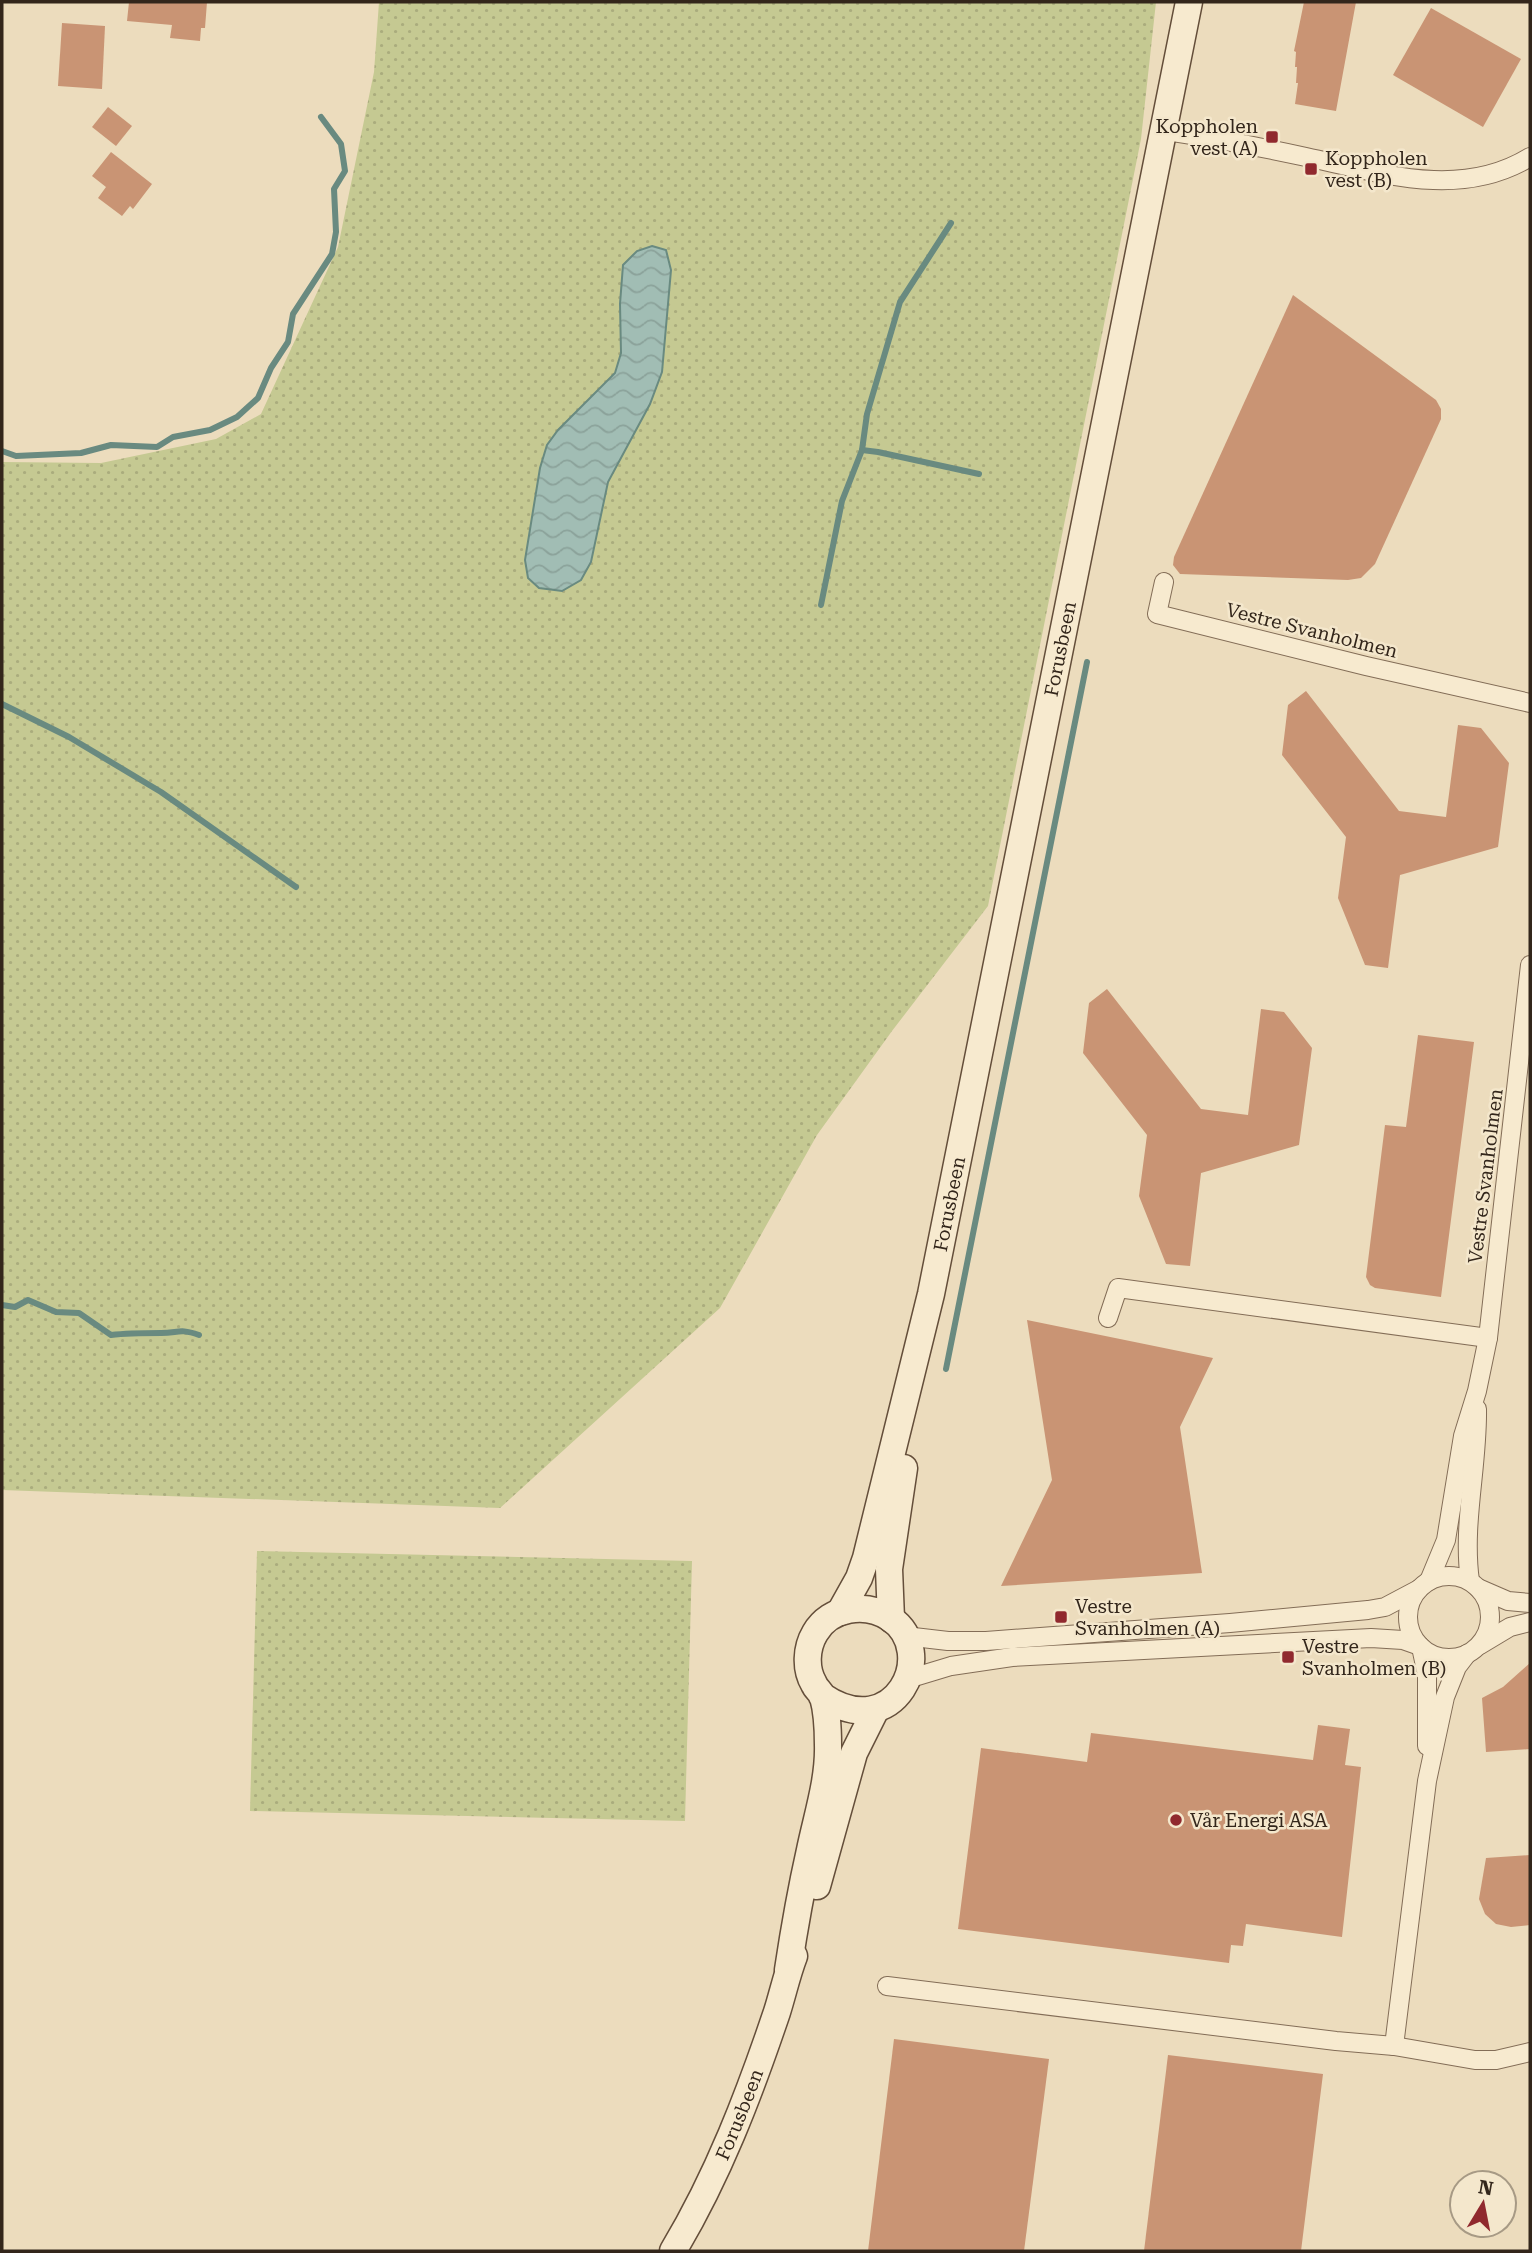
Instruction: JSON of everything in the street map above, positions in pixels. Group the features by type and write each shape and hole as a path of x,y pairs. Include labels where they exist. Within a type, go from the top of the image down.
{"main road":[{"name":"Forusbeen","path":"898,1627 889,1569 931,1294 1189,2"},
{"name":"Forusbeen","path":"840,1612 859,1578 866,1558 931,1294"},
{"path":"858,1608 875,1611 898,1627 910,1650 911,1665 908,1679 900,1692 889,1702 876,1709 857,1712 838,1707 822,1696 813,1682 808,1655 815,1633 825,1621 840,1612 858,1608"},
{"name":"Forusbeen","path":"789,1970 798,1904 827,1763 827,1724 822,1696"},
{"name":"Forusbeen","path":"673,2251 706,2191 739,2117 778,2009 825,1863 853,1753 876,1709"}],"street":[{"path":"1164,131 1229,141 1400,178 1431,181 1489,174 1530,157"},
{"name":"Vestre Svanholmen","path":"1164,582 1157,614 1530,703"},
{"name":"Vestre Svanholmen","path":"1424,1585 1446,1540 1463,1436 1477,1391 1488,1338 1530,965"},
{"path":"1108,1318 1118,1288 1488,1338"},
{"name":"Vestre Svanholmen","path":"1474,1585 1467,1542 1478,1437 1477,1391"},
{"path":"898,1627 948,1641 986,1641 1313,1616 1385,1606 1442,1577 1457,1577 1502,1599 1530,1603"},
{"path":"1424,1585 1412,1600 1408,1612 1409,1624 1421,1647 1427,1675 1427,1781"},
{"path":"1394,2046 1427,1781 1445,1697 1457,1667 1485,1636 1489,1624 1485,1598 1474,1585"},
{"path":"908,1679 951,1666 1012,1657 1371,1638 1404,1640 1442,1657 1455,1657 1510,1627 1530,1622"},
{"path":"887,1986 1394,2046 1475,2060 1496,2060 1530,2052"}],"green space":[{"path":"379,2 1156,2 1141,139 988,906 892,1031 817,1135 720,1308 500,1508 2,1490 2,462 101,463 216,439 261,414 338,247 374,72","holes":["651,246 666,250 671,270 662,372 650,404 608,482 591,562 525,560 540,468 547,445 558,430 615,373 621,353 620,304 637,251"]},
{"path":"257,1551 692,1561 685,1821 250,1811"}],"water":[{"path":"652,246 666,250 671,270 662,372 650,404 608,482 591,562 581,580 562,591 539,588 528,578 525,560 540,468 547,445 558,430 615,373 621,353 620,304 623,265 637,251"}],"building":[{"path":"129,2 207,2 205,28 201,28 200,41 170,38 172,25 127,21"},
{"path":"1304,2 1356,2 1336,111 1295,104 1298,83 1294,51"},
{"path":"1431,8 1521,59 1483,127 1393,75"},
{"path":"62,23 105,26 102,89 58,86"},
{"path":"108,107 132,126 116,146 92,127"},
{"path":"111,152 152,184 133,209 130,206 122,216 98,198 106,187 92,176"},
{"path":"1293,295 1436,400 1441,409 1441,419 1375,564 1361,578 1348,580 1180,574 1173,565 1174,557"},
{"path":"1306,691 1399,811 1446,817 1458,725 1481,728 1509,763 1498,847 1400,875 1388,968 1365,965 1338,898 1346,837 1282,755 1288,705"},
{"path":"1107,989 1201,1109 1248,1115 1261,1009 1284,1012 1312,1048 1299,1145 1201,1173 1190,1266 1166,1264 1139,1196 1147,1135 1083,1053 1089,1003"},
{"path":"1418,1035 1474,1042 1441,1297 1375,1288 1366,1277 1385,1125 1406,1127"},
{"path":"1027,1320 1213,1358 1180,1427 1202,1573 1001,1586 1052,1480"},
{"path":"1530,1663 1530,1749 1486,1752 1482,1698 1503,1687"},
{"path":"1318,1725 1350,1729 1345,1765 1361,1767 1342,1937 1246,1924 1243,1946 1231,1945 1229,1963 958,1929 981,1748 1087,1762 1091,1733 1313,1760"},
{"path":"1530,1855 1530,1925 1511,1927 1496,1924 1485,1914 1479,1899 1486,1858"},
{"path":"894,2039 1049,2059 1024,2251 868,2251"},
{"path":"1168,2055 1323,2074 1301,2251 1144,2251"}],"waterway":[{"path":"2,451 16,456 81,453 111,445 157,447 173,437 210,430 237,417 258,398 271,368 288,342 293,314 332,254 336,232 334,189 345,171 341,144 321,117"},
{"path":"821,605 842,501 862,450 867,414 900,302 951,223"},
{"path":"862,450 979,474"},
{"path":"946,1369 1087,662"},
{"path":"2,704 69,737 161,792 296,887"},
{"path":"2,1305 15,1307 28,1300 56,1312 79,1313 111,1335 183,1331 199,1335"}],"place":[{"name":"Koppholen vest (A)","path":"1272,137"},
{"name":"Koppholen vest (B)","path":"1311,169"},
{"name":"Vestre Svanholmen (A)","path":"1061,1617"},
{"name":"Vestre Svanholmen (B)","path":"1288,1657"},
{"name":"Vår Energi ASA","path":"1176,1820"}]}
